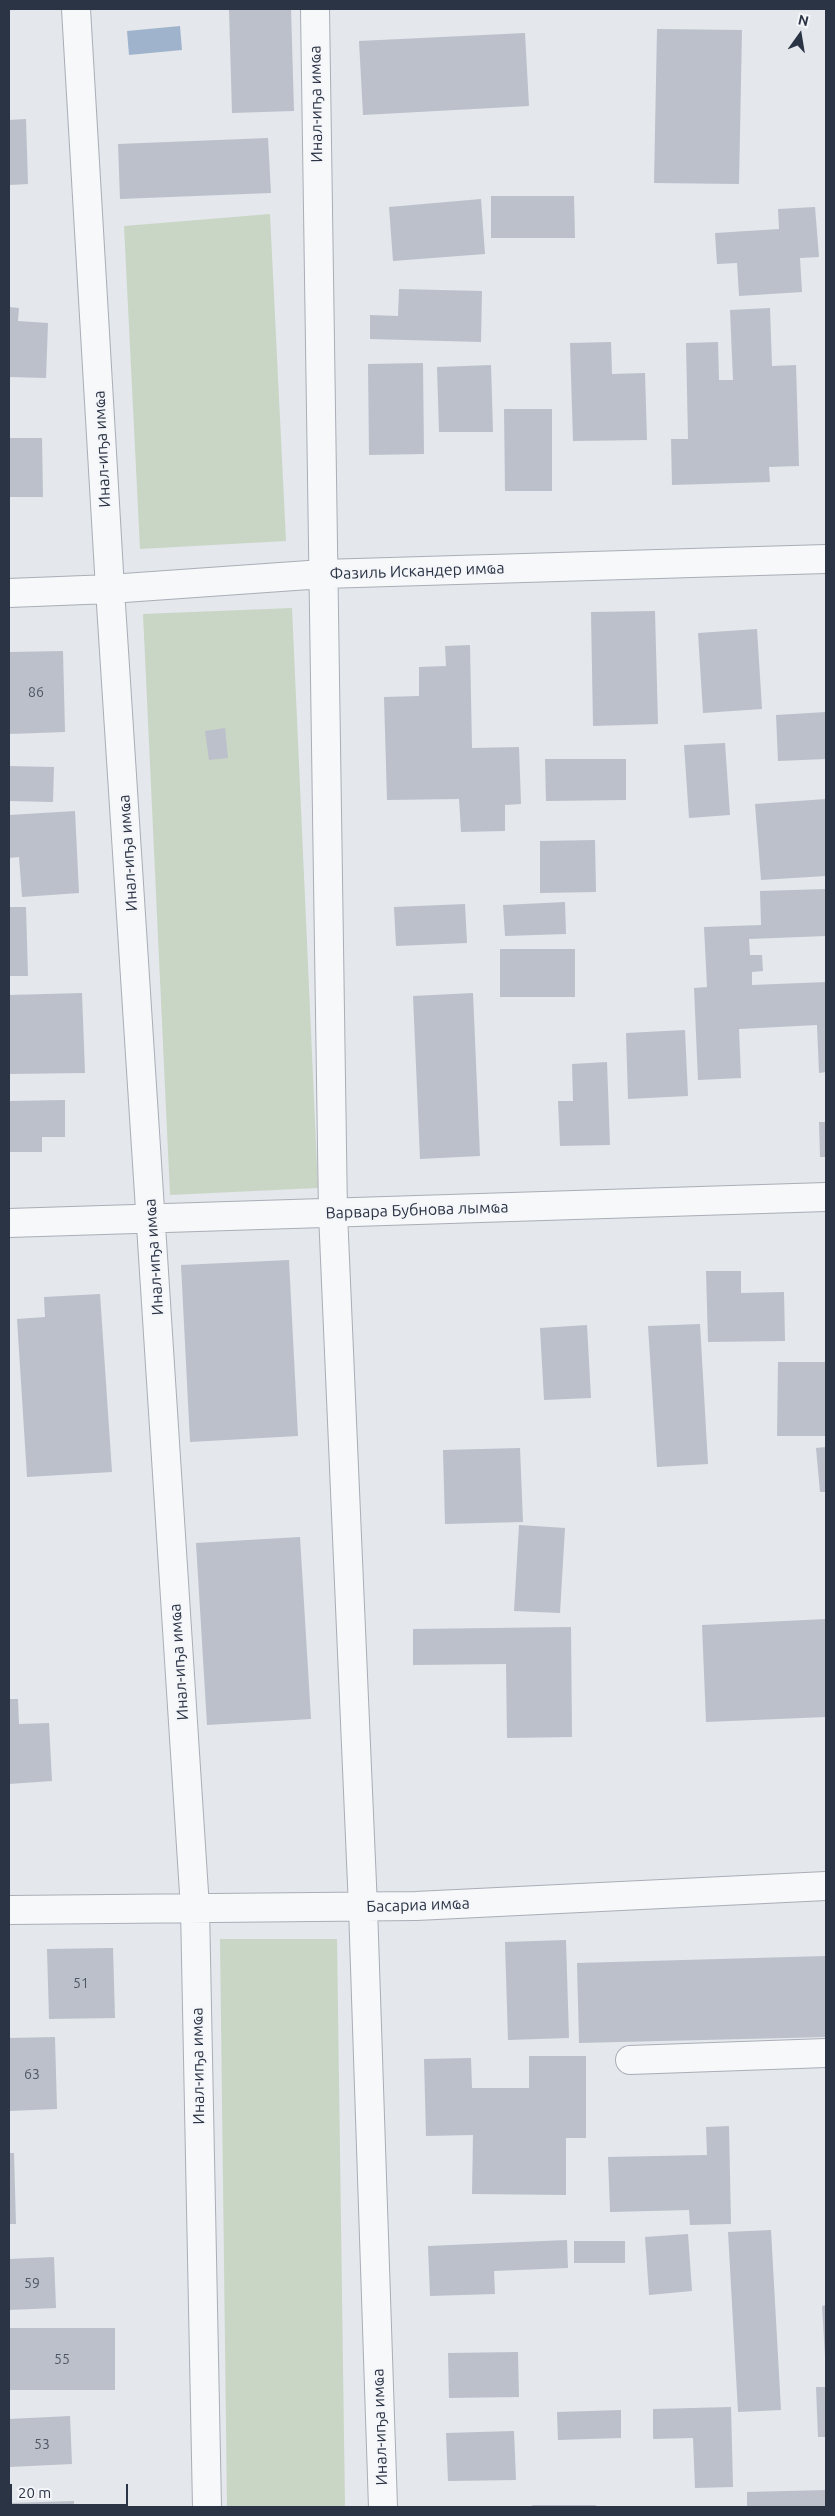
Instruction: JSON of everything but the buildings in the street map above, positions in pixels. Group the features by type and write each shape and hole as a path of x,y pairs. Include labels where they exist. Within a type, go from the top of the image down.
{"street":[{"name":"Инал-иҧа имҩа","path":"76,9 110,589 195,1908 206,2507"},
{"name":"Инал-иҧа имҩа","path":"315,9 333,1213 363,1907 383,2507"},
{"name":"Фазиль Искандер имҩа","path":"9,593 110,589 323,574 826,558"},
{"name":"Варвара Бубнова лымҩа","path":"9,1223 826,1197"},
{"name":"Басариа имҩа","path":"9,1910 416,1906 826,1886"},
{"path":"630,2060 826,2053"}],"green space":[{"path":"270,214 286,541 140,549 124,226"},
{"path":"292,608 318,1188 170,1195 143,614"},
{"path":"220,1939 337,1939 345,2507 227,2507"}],"water":[{"path":"180,26 182,50 129,55 127,31"}]}
